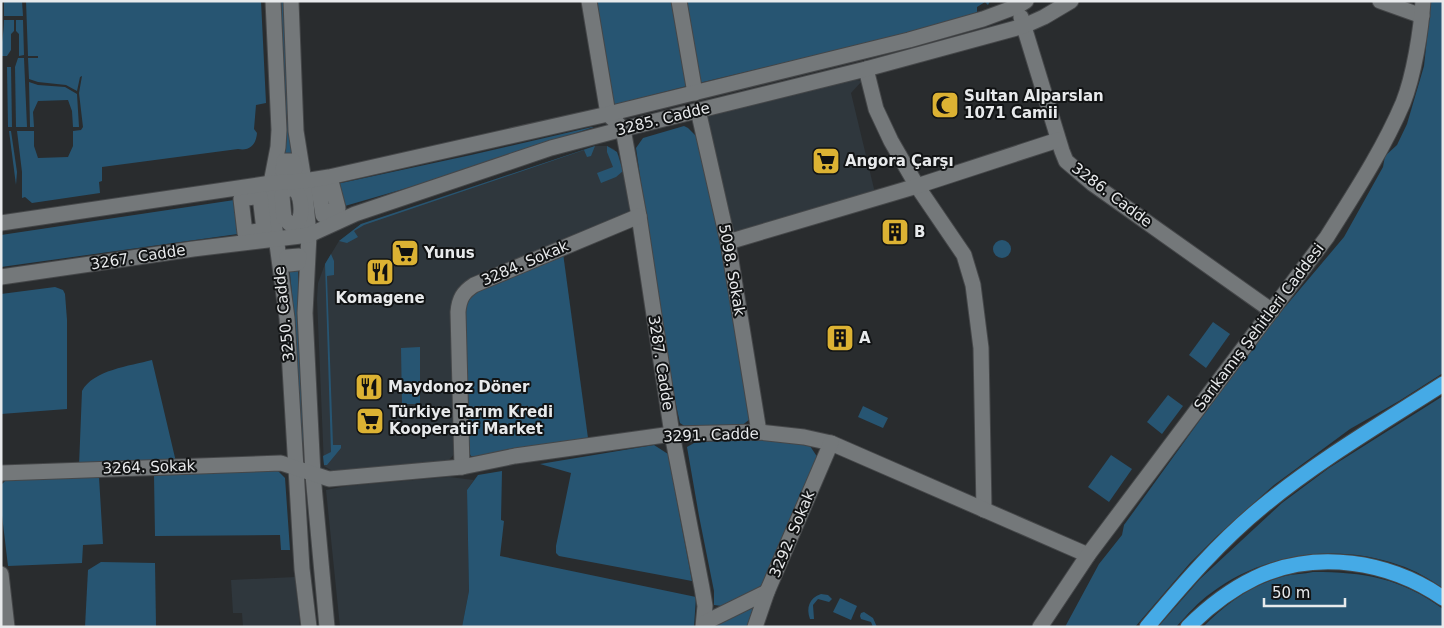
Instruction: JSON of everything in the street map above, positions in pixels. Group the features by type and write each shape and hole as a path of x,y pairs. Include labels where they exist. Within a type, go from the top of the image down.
{"highway":[{"path":"1147,627 1175,593 1262,506 1333,454 1443,384"},
{"path":"1188,627 1209,607 1234,590 1264,574 1299,564 1334,561 1368,565 1401,575 1428,588 1443,598"}],"street":[{"name":"3250. Cadde","path":"273,1 279,130 271,183 270,235 287,318 302,568 309,627"},
{"name":"3250. Cadde","path":"291,1 296,132 309,235 305,314 313,475 327,627"},
{"path":"589,1 608,114 624,129"},
{"path":"679,1 694,93"},
{"name":"3285. Cadde","path":"270,235 309,235 355,214 552,148 866,69 1024,26 1071,1"},
{"path":"1380,1 1423,9"},
{"name":"3285. Cadde","path":"271,183 300,175 329,177 608,114 940,32 983,19 1020,3"},
{"name":"3286. Cadde","path":"1020,3 1024,26 1066,161 1084,177 1272,311"},
{"name":"Sarıkamış Şehitleri Caddesi","path":"1040,627 1088,555 1327,237 1355,192 1386,139 1406,93 1411,76 1423,9"},
{"path":"866,69 876,109 891,142 917,186 964,255 973,285 981,348 984,510"},
{"name":"5098. Sokak","path":"698,110 728,242 759,432"},
{"name":"3287. Cadde","path":"624,129 672,434 705,606 704,625"},
{"path":"728,242 917,186 1058,140"},
{"path":"1,223 271,183"},
{"name":"3284. Sokak","path":"462,467 458,305 463,294 474,285 639,216"},
{"name":"3267. Cadde","path":"1,278 193,249 270,235"},
{"name":"3291. Cadde","path":"313,475 329,479 462,467 515,456 672,434 759,432 804,436 831,443 1088,555"},
{"name":"3292. Sokak","path":"755,627 767,592 831,443"},
{"name":"3264. Sokak","path":"1,473 282,463 313,475"},
{"path":"1,574 7,627"},
{"path":"704,625 767,592"}],"shaded area":[{"path":"4,1 22,1 23,16 4,16"},
{"path":"26,1 261,1 266,103 256,105 254,129 257,133 254,144 246,149 102,167 102,181 99,182 100,193 32,203 25,197 22,198 22,172 17,131 34,131 34,146 38,158 68,157 73,146 73,131 81,130 83,127 79,93 82,76 80,77 77,91 66,85 38,82 29,79 28,58 38,58 38,56 28,56"},
{"path":"281,1 284,1 293,161 284,161 287,135"},
{"path":"596,1 672,1 687,86 613,105"},
{"path":"686,1 990,1 988,5 985,2 977,7 977,12 964,18 885,39 699,83"},
{"path":"1431,1 1443,1 1443,373 1350,429 1274,485 1190,563 1135,627 1065,627 1099,564 1122,535 1124,525 1263,333 1344,237 1383,167 1385,156 1397,145 1407,124 1424,66"},
{"path":"4,20 14,20 14,31 11,34 11,50 7,56 1,56 4,29"},
{"path":"16,20 23,20 24,55 19,56 19,34 16,31"},
{"path":"18,58 24,58 27,127 16,127 15,67"},
{"path":"7,67 11,67 12,127 8,127"},
{"path":"847,78 862,81 851,93 875,193 735,233 729,227 706,117"},
{"path":"29,82 38,85 65,87 77,94 79,127 73,127 72,111 68,100 38,101 33,112 34,127 30,127"},
{"path":"684,126 697,137 723,246 750,419 740,427 686,427 680,423 667,364 636,148 643,138"},
{"path":"594,127 431,181 338,208 332,185"},
{"path":"9,131 11,131 17,172 16,185"},
{"path":"595,146 607,146 614,149 619,156 630,205 629,212 467,282 456,452 449,460 336,473 324,466 317,299 318,283 325,264 339,241 361,224"},
{"path":"595,146 591,156 587,157 584,150 364,225 354,231 358,237 347,243 339,241 361,224"},
{"path":"607,146 617,152 623,171 616,177 601,183 597,173 613,167 607,152"},
{"path":"241,199 245,233 1,267 1,235"},
{"path":"998,240 1006,240 1011,245 1009,256 998,258 993,253 993,245"},
{"path":"563,253 588,438 481,456 471,456 468,451 463,310 473,291"},
{"path":"331,254 334,261 334,275 327,276 333,445 341,445 341,448 327,465 324,465 323,456 331,452 325,264"},
{"path":"298,263 298,312 306,443 301,443 294,313 289,264"},
{"path":"55,287 63,290 65,294 67,320 67,409 1,414 1,294"},
{"path":"1213,322 1230,334 1206,368 1189,355"},
{"path":"420,347 420,404 402,404 401,348"},
{"path":"152,360 176,462 79,466 82,391 94,378 103,374"},
{"path":"1168,395 1183,406 1162,434 1147,422"},
{"path":"1443,396 1443,588 1411,569 1375,558 1351,554 1302,556 1277,561 1232,579 1202,600 1176,627 1158,627 1200,579 1282,503 1329,468"},
{"path":"863,406 888,418 883,428 858,417"},
{"path":"766,438 810,446 818,458 763,585 722,606 714,605 714,591 687,447 694,443"},
{"path":"654,445 668,454 692,581 559,556 556,553 556,546 571,473 540,464"},
{"path":"1111,455 1132,469 1109,502 1088,487"},
{"path":"277,470 285,478 290,550 281,550 280,535 155,536 154,475"},
{"path":"502,471 501,520 504,521 500,556 696,597 694,627 462,627 469,591 467,490 478,475"},
{"path":"99,477 103,544 83,545 82,563 8,566 1,507 1,485 6,480"},
{"path":"449,477 474,480 467,490 469,591 462,627 340,627 326,490 346,486"},
{"path":"101,562 155,563 156,627 85,627 88,570"},
{"path":"1313,572 1349,573 1381,579 1412,590 1443,609 1443,627 1203,627 1230,603 1262,584 1285,576"},
{"path":"295,577 300,627 243,627 242,613 233,613 231,580"},
{"path":"821,594 828,595 832,599 829,602 818,599 813,605 814,619 810,619 808,611 811,601"},
{"path":"840,598 857,606 851,620 833,612"},
{"path":"758,606 751,627 710,627 710,626"},
{"path":"864,612 873,618 877,627 873,627 871,622 861,619 861,613"}],"place":[{"name":"Sultan Alparslan 1071 Camii","path":"945,105"},
{"name":"Angora Çarşı","path":"826,161"},
{"name":"B","path":"895,232"},
{"name":"Yunus","path":"405,253"},
{"name":"Komagene","path":"380,272"},
{"name":"A","path":"840,338"},
{"name":"Maydonoz Döner","path":"369,387"},
{"name":"Türkiye Tarım Kredi Kooperatif Market","path":"370,421"}]}
